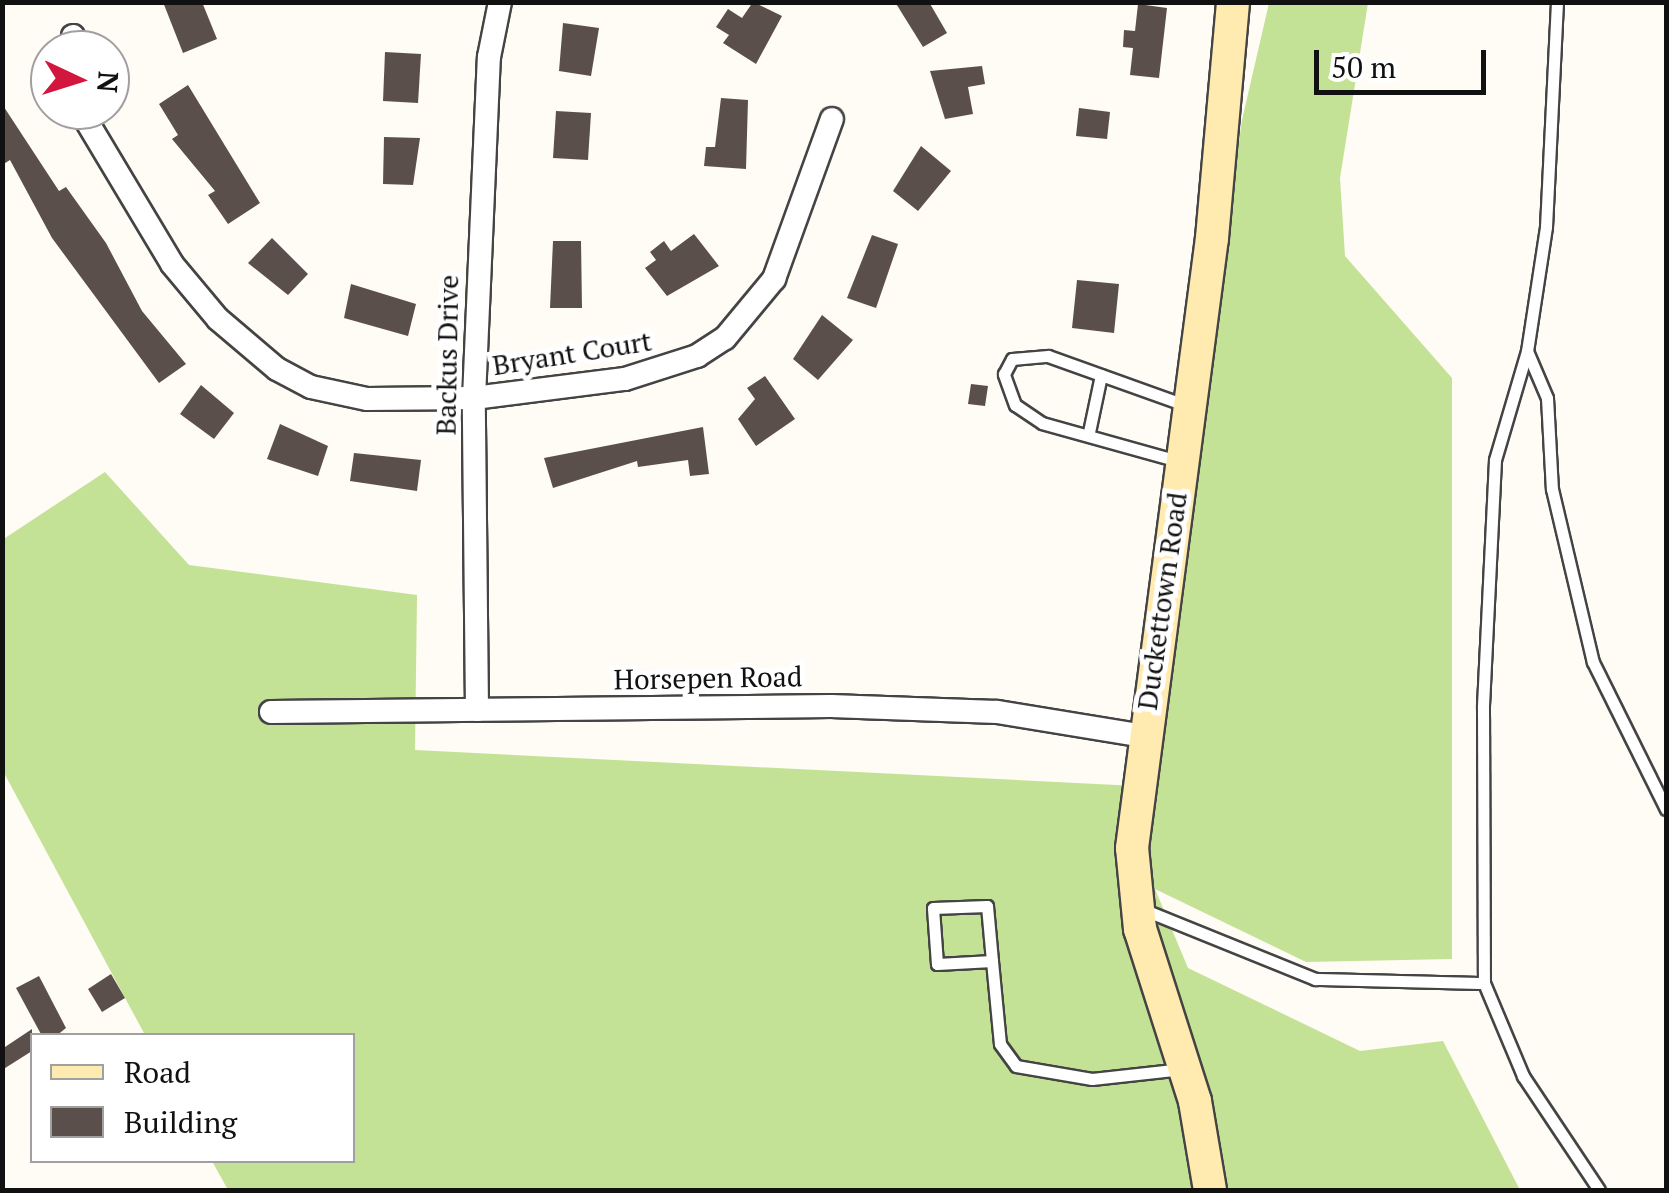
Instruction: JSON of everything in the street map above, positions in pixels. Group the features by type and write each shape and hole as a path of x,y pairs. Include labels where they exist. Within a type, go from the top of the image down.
{"street":[{"name":"Backus Drive","path":"477,710 474,398 489,57 500,2"},
{"name":"Duckettown Road","path":"1210,1190 1186,1068 1136,907 1132,835 1189,406 1233,2"},
{"name":"Bryant Court","path":"92,130 172,264 250,350 310,386 339,394 474,398 625,379 697,356 725,338 774,279 832,119"},
{"name":"Horsepen Road","path":"271,712 831,706 979,712 1143,736"}],"lane":[{"path":"1557,2 1546,227 1527,351 1495,460 1483,708 1484,983 1524,1076 1599,1190"},
{"path":"1527,351 1547,398 1552,489 1593,662 1666,809"},
{"path":"1182,462 1089,432 1042,423 1015,405 1004,374 1012,359 1028,354 1189,406"},
{"path":"1089,432 1102,375"},
{"path":"992,961 937,964 933,908 986,906 992,961 1000,1044 1016,1066 1092,1079 1186,1068"},
{"path":"1136,907 1315,978 1484,983"}],"green space":[{"path":"1269,3 1368,3 1340,178 1345,256 1452,378 1452,959 1306,962 1155,889 1188,968 1360,1051 1443,1041 1520,1190 228,1190 213,1163 355,1163 355,1033 144,1033 3,771 2,540 105,472 189,565 417,595 415,750 1157,787 1161,701 1242,120"}],"building":[{"path":"163,2 202,2 217,39 183,53"},
{"path":"753,2 782,16 756,64 723,43 729,35 716,27 728,9 742,18"},
{"path":"895,2 929,2 947,33 923,47"},
{"path":"1138,4 1167,8 1159,78 1130,75 1133,48 1123,47 1124,30 1135,31"},
{"path":"563,23 599,28 591,76 559,71"},
{"path":"385,52 421,54 418,103 383,101"},
{"path":"982,66 985,84 968,87 973,114 945,119 930,71"},
{"path":"188,85 260,203 228,224 208,195 215,191 172,139 178,135 159,104"},
{"path":"721,98 748,100 746,169 704,166 706,147 715,147"},
{"path":"2,104 59,191 66,187 106,243 142,311 186,364 159,383 52,238 10,160 2,165"},
{"path":"1079,108 1110,112 1107,139 1076,136"},
{"path":"556,111 591,113 588,160 553,158"},
{"path":"384,137 420,138 413,185 383,184"},
{"path":"921,146 951,171 918,211 893,191"},
{"path":"694,234 719,266 667,296 645,268 656,260 650,252 664,241 671,251"},
{"path":"872,235 898,244 876,308 847,298"},
{"path":"272,238 308,274 288,295 248,263"},
{"path":"553,241 581,241 582,308 550,308"},
{"path":"1077,280 1119,284 1114,333 1072,328"},
{"path":"351,284 416,304 408,336 344,318"},
{"path":"822,315 853,340 818,380 793,359"},
{"path":"765,376 795,419 756,446 738,419 755,399 747,388"},
{"path":"971,384 988,386 985,406 968,404"},
{"path":"201,385 234,413 214,439 180,414"},
{"path":"280,424 328,446 318,476 267,459"},
{"path":"703,427 709,474 690,476 688,460 638,467 637,461 553,488 544,458"},
{"path":"354,453 421,460 417,491 350,481"},
{"path":"111,974 125,998 102,1012 88,989"},
{"path":"39,976 66,1028 60,1033 40,1033 16,988"},
{"path":"32,1029 30,1052 2,1070 2,1049"}]}
